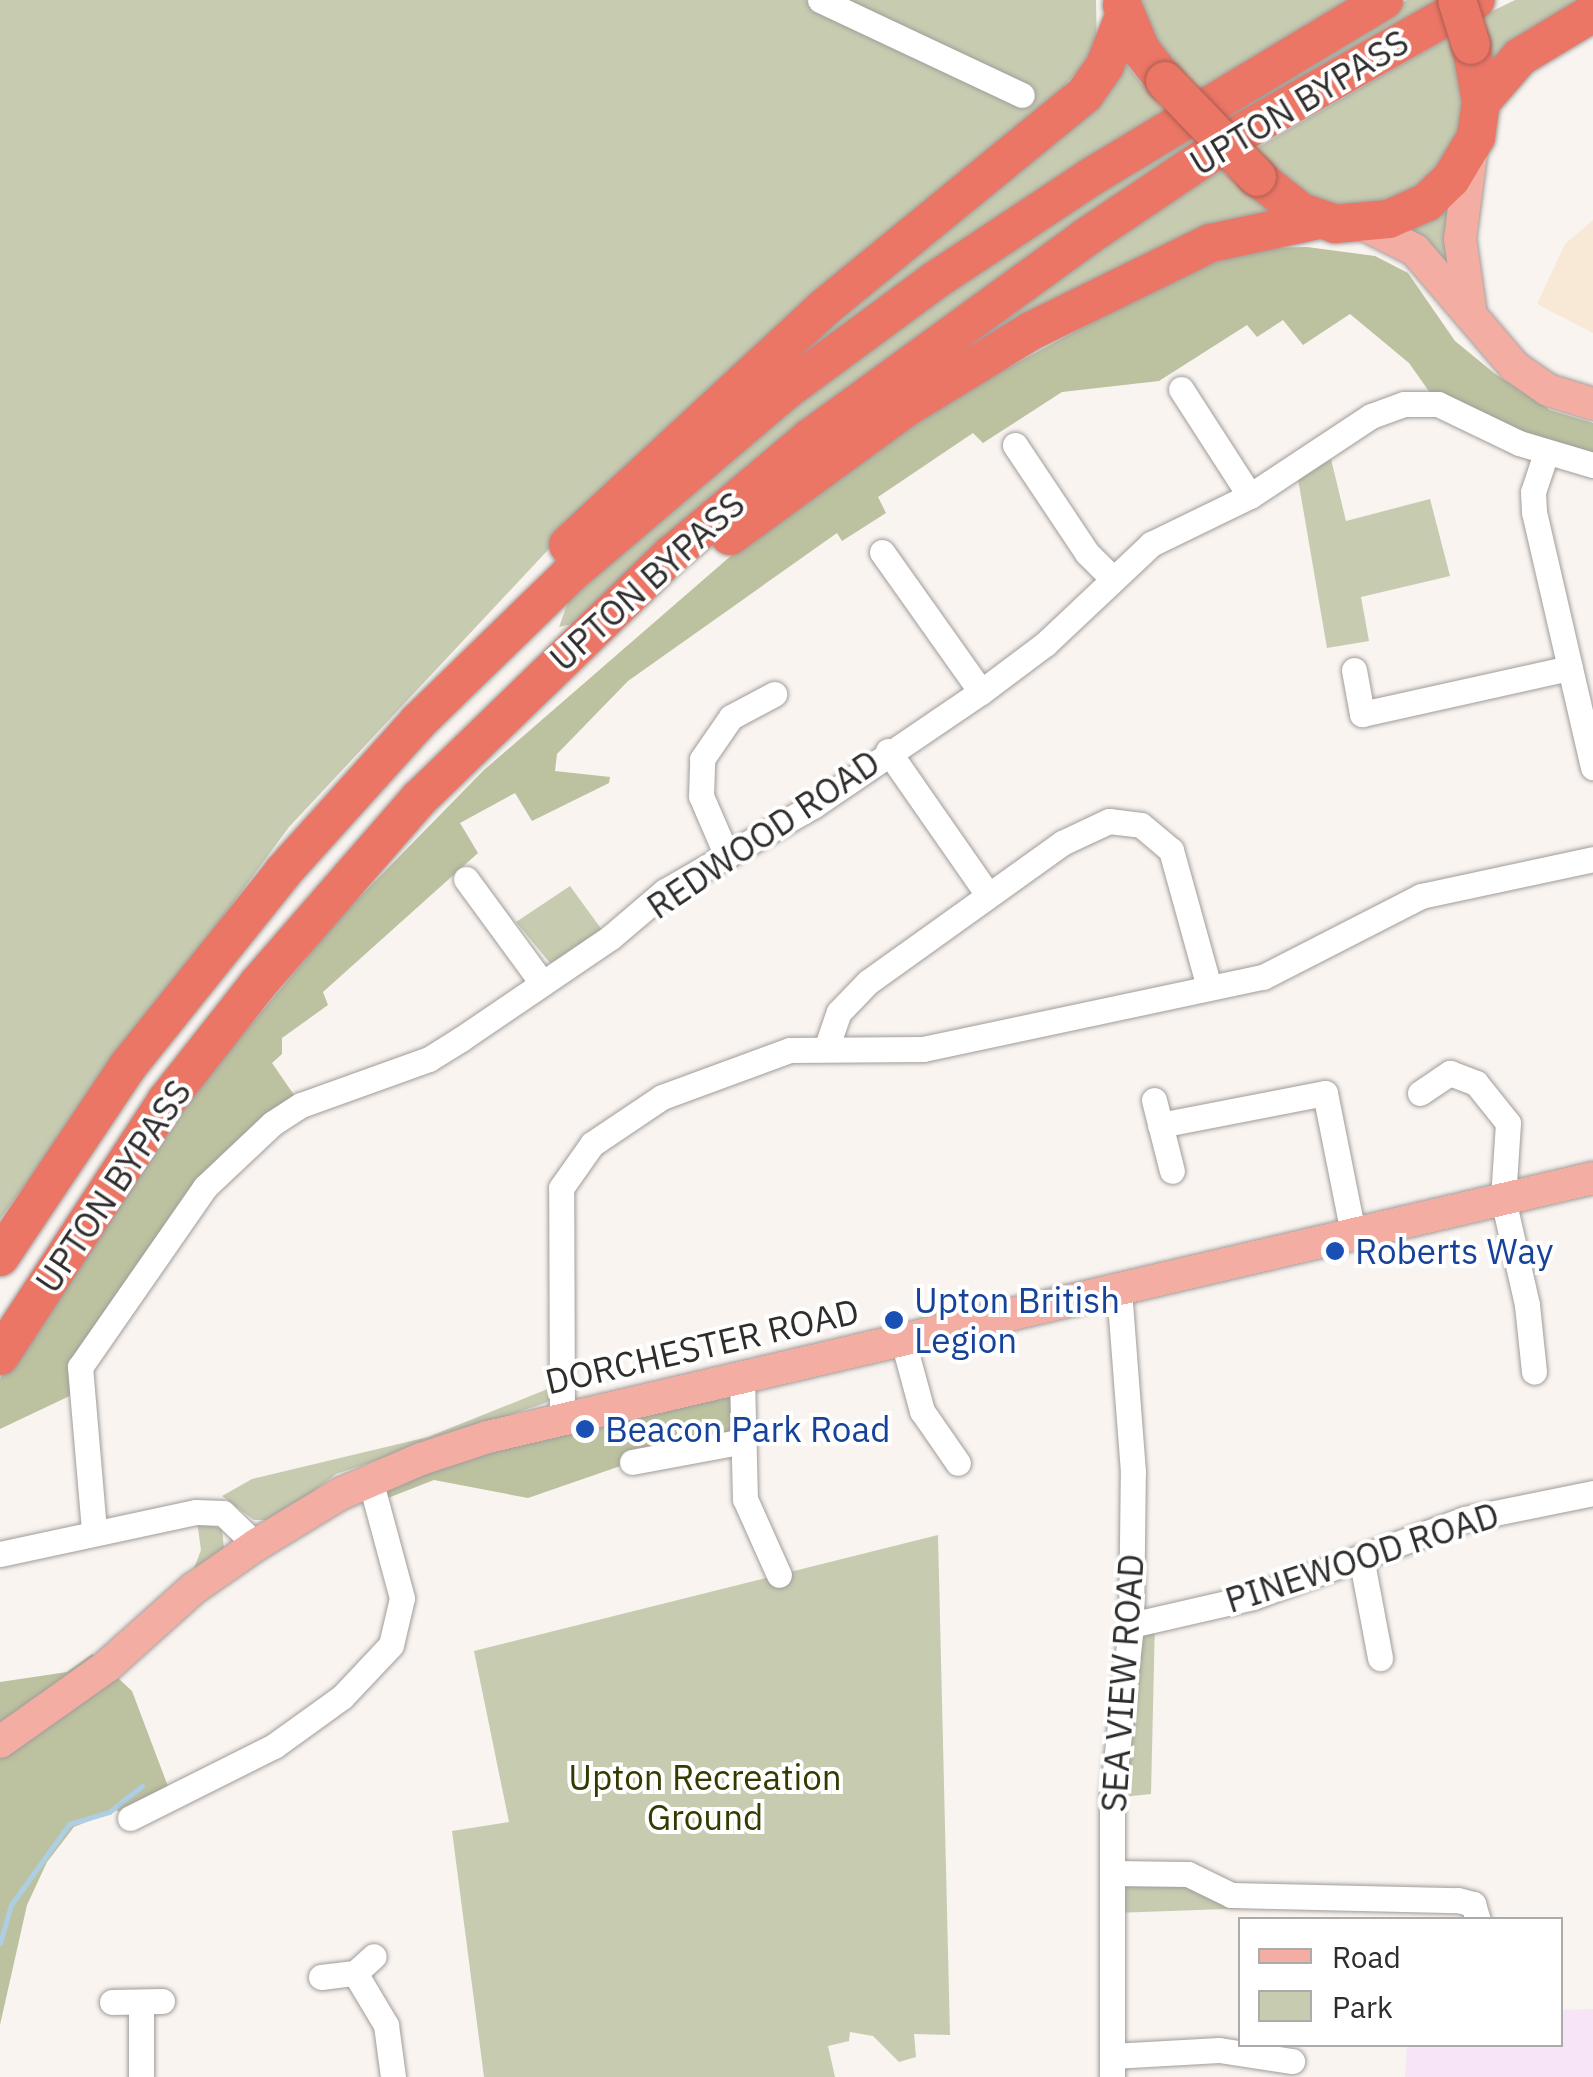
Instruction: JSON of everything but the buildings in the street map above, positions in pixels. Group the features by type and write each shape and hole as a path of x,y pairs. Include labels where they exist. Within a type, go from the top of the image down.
{"highway":[{"name":"UPTON BYPASS","path":"0,1258 127,1067 283,872 418,722 632,519 881,318 1091,177 1384,0"},
{"path":"418,799 711,552 907,406 1031,332 1169,260 1246,232 1318,220 1365,224 1438,193 1472,150 1481,102 1471,45 1457,0"},
{"name":"UPTON BYPASS","path":"0,1356 166,1101 418,799 670,555 826,426 1244,131 1476,0"},
{"path":"418,722 531,582 667,448 825,308 1084,94 1105,64 1122,7"},
{"path":"1122,7 1165,80 1257,177 1318,220"},
{"path":"1481,102 1520,57 1593,13"}],"main road":[{"path":"1471,310 1460,239 1472,150"},
{"path":"1365,224 1414,250 1471,310 1515,367 1548,390 1593,404"},
{"name":"DORCHESTER ROAD","path":"0,1742 106,1667 193,1589 256,1545 370,1479 488,1437 1593,1178"}],"street":[{"path":"820,0 1022,95"},
{"path":"1180,389 1250,496"},
{"name":"REDWOOD ROAD","path":"94,1530 80,1367 204,1187 236,1153 301,1106 429,1059 542,983 665,890 812,806 980,692 1045,644 1174,528 1250,496 1371,416 1404,404 1438,404 1546,453 1593,465"},
{"path":"1016,445 1088,553 1113,580"},
{"path":"1546,453 1532,492 1534,512 1593,766"},
{"path":"882,552 980,692"},
{"path":"1354,670 1362,714 1570,668"},
{"path":"727,856 701,796 702,759 731,717 774,694"},
{"path":"888,751 988,895"},
{"path":"826,1049 830,1028 853,996 988,895 1094,825 1141,825 1165,841 1180,866 1209,988"},
{"path":"562,1420 566,1382 557,1212 571,1166 592,1144 662,1098 760,1057 826,1049 923,1049 1209,988 1286,967 1421,896 1593,859"},
{"path":"466,879 542,983"},
{"path":"1420,1092 1450,1073 1476,1084 1496,1102 1508,1123 1503,1200 1527,1305 1534,1372"},
{"path":"1172,1171 1157,1113 1325,1094 1353,1233"},
{"name":"SEA VIEW ROAD","path":"1112,2066 1115,1728 1131,1625 1133,1426 1118,1290"},
{"path":"903,1341 922,1411 958,1462"},
{"path":"742,1378 740,1442 745,1499 779,1575"},
{"path":"632,1462 740,1442"},
{"path":"130,1818 274,1746 342,1696 391,1645 402,1598 370,1479"},
{"name":"PINEWOOD ROAD","path":"1131,1625 1252,1597 1465,1519 1593,1492"},
{"path":"0,1554 94,1530 224,1513 256,1545"},
{"path":"1361,1557 1380,1658"},
{"path":"1112,1872 1188,1874 1232,1894 1458,1900 1473,1904 1477,1917"},
{"path":"321,1977 364,1964 386,2025 393,2077"},
{"path":"112,2002 152,2003 141,2077"},
{"path":"1112,2066 1219,2050 1292,2061"}],"shaded area":[{"path":"1593,220 1593,333 1537,304 1565,244"},
{"path":"1593,2009 1593,2077 1405,2077 1407,2047 1563,2047 1563,2010"}],"green space":[{"path":"0,0 1096,0 1097,50 1034,119 619,474 289,827 0,1219"},
{"path":"1134,0 1353,0 1197,91 1159,51"},
{"path":"1407,0 1439,0 1231,129 1217,111"},
{"path":"1515,0 1591,0 1493,75 1478,18"},
{"path":"1449,37 1462,72 1462,127 1452,156 1408,195 1358,209 1318,202 1252,151"},
{"path":"1122,60 1167,114 790,376 771,372"},
{"path":"1183,133 1199,147 581,622 559,627 568,602 711,473 875,342"},
{"path":"1221,170 1272,213 893,408 1006,312"},
{"path":"1450,198 1458,281 1398,230"},
{"path":"1307,247 1375,256 1408,273 1455,341 1494,373 1550,410 1593,423 1593,465 1438,404 1409,363 1350,314 1303,345 1283,320 1257,337 1247,325 1159,381 1062,392 983,443 973,433 878,497 886,513 842,541 837,533 628,681 557,754 555,771 610,777 609,783 532,821 515,793 460,823 478,853 323,992 328,1005 282,1038 282,1054 272,1063 301,1105 236,1153 78,1392 0,1429 0,1378 179,1111 343,914 484,770 748,541 869,454 991,377 1165,283 1251,248"},
{"path":"1331,459 1346,521 1430,499 1450,576 1361,597 1369,641 1327,648 1298,479"},
{"path":"570,886 605,934 550,963 516,922"},
{"path":"742,1378 739,1442 632,1462 528,1498 434,1480 375,1503 370,1479"},
{"path":"560,1384 548,1402 336,1474 276,1520 254,1520 222,1496 252,1479 428,1437"},
{"path":"197,1521 222,1529 224,1548 190,1579 201,1550"},
{"name":"Upton Recreation Ground","path":"938,1535 950,2035 914,2034 916,2057 899,2062 873,2036 850,2032 849,2041 828,2046 835,2077 484,2077 452,1831 509,1822 474,1651"},
{"path":"1155,1620 1151,1794 1112,1798 1131,1625"},
{"path":"92,1654 132,1691 172,1797 130,1818 116,1810 74,1827 47,1862 27,1905 0,2025 0,1682 67,1672"},
{"path":"1112,1873 1188,1874 1255,1908 1113,1913"}],"waterway":[{"path":"0,1943 11,1905 69,1824 109,1812 142,1786"}],"place":[{"name":"Roberts Way","path":"1335,1251"},
{"name":"Upton British Legion","path":"894,1320"},
{"name":"Beacon Park Road","path":"585,1429"}]}
